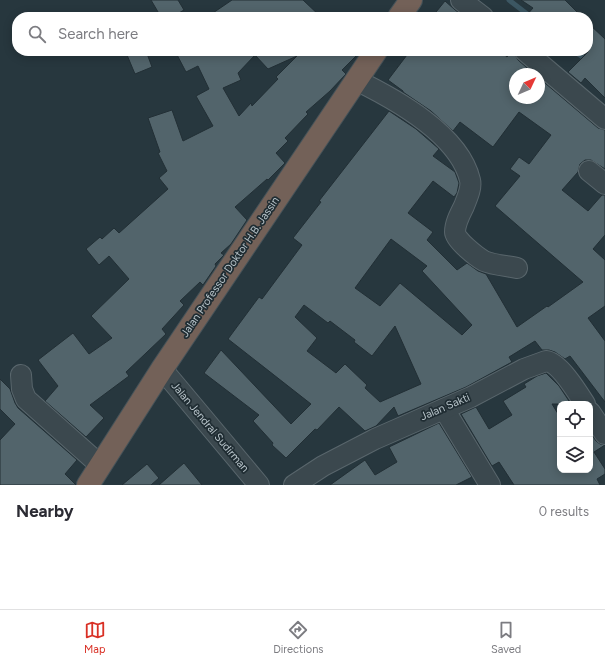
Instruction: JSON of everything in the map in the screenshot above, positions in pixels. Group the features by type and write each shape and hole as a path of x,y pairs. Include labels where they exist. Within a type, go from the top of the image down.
{"highway":[{"path":"403,12 411,0"},
{"name":"Jalan Professor Doktor H.B. Jassin","path":"88,485 162,369 373,56"}],"street":[{"path":"461,0 477,12"},
{"path":"531,56 603,115"},
{"path":"356,80 402,105 427,123 448,142 465,166 470,181 469,193 456,224 455,233 458,239 484,261 517,268"},
{"path":"589,171 605,184"},
{"name":"Jalan Sakti","path":"294,485 323,466 374,439 444,409 524,369 546,361 555,364 583,401"},
{"name":"Jalan Jendral Sudirman","path":"162,369 259,485"},
{"path":"21,375 22,390 26,399 100,465"},
{"path":"444,409 490,485"},
{"path":"593,416 605,434"}],"building":[{"path":"151,0 178,0 184,10 181,12 158,12"},
{"path":"232,0 303,0 316,12 214,12"},
{"path":"521,0 565,0 577,12 529,12 533,8"},
{"path":"445,1 458,12 436,12"},
{"path":"593,28 605,39 605,98 585,78 581,83 568,72 584,56 593,56"},
{"path":"127,56 148,56 152,67 135,74"},
{"path":"178,56 254,56 238,73 241,80 223,88 239,116 251,103 252,106 278,79 276,77 297,56 356,56 342,70 346,74 330,91 306,112 308,114 285,138 288,141 276,153 285,163 268,180 267,179 235,207 247,220 231,244 221,253 224,255 215,264 216,266 203,285 200,282 180,301 184,305 162,329 166,334 126,372 129,376 90,405 104,418 86,437 45,401 58,386 38,360 73,333 89,354 112,338 91,316 129,279 109,256 99,265 86,249 100,237 102,239 114,228 119,233 168,189 159,178 167,171 158,153 160,152 148,118 172,110 183,141 213,126 196,96 209,89 198,66 186,72"},
{"path":"256,56 297,56 268,69"},
{"path":"406,56 516,56 527,68 509,68 509,104 545,104 545,83 598,128 605,130 605,169 591,160 585,160 580,164 578,172 562,190 588,211 602,195 605,195 605,235 593,249 605,260 605,306 588,318 605,341 605,402 570,356 565,359 555,352 542,350 535,341 509,357 512,362 466,387 398,416 394,407 376,426 365,431 339,407 317,430 315,429 286,458 272,445 273,443 253,421 259,415 204,373 221,350 291,424 311,404 228,339 259,297 262,299 302,245 293,238 321,202 319,201 389,111 416,129 439,149 433,156 455,172 459,183 457,193 454,197 433,181 408,213 433,232 427,240 457,270 467,263 478,271 486,274 517,327 583,282 495,206 520,176 510,169 519,157 529,164 551,135 519,112 493,147 460,122 453,131 431,111 388,80","holes":["391,239 427,266 422,271 472,325 462,335 400,283 380,306 355,288","304,305 328,323 330,321 355,340 354,342 372,356 395,326 421,384 380,402 365,388 367,385 345,364 336,373 307,351 317,338 295,317"]},
{"path":"546,373 559,386 569,401 557,401 557,404 552,404 557,412 557,473 593,473 593,436 600,444 605,445 594,452 605,469 605,474 597,479 600,485 514,485 499,462 492,466 461,414 476,407 489,429 512,415 503,401 526,387 524,384 537,376"},
{"path":"0,379 10,389 18,408 77,460 65,474 76,485 0,485 0,440 15,424 0,409"},
{"path":"439,423 472,477 456,485 330,485 365,460 375,475 397,462 389,447"},
{"path":"184,463 202,485 159,485"},
{"path":"147,464 159,478 151,485 122,485"}],"waterway":[{"path":"509,0 525,12"},
{"path":"581,56 588,61"}]}
